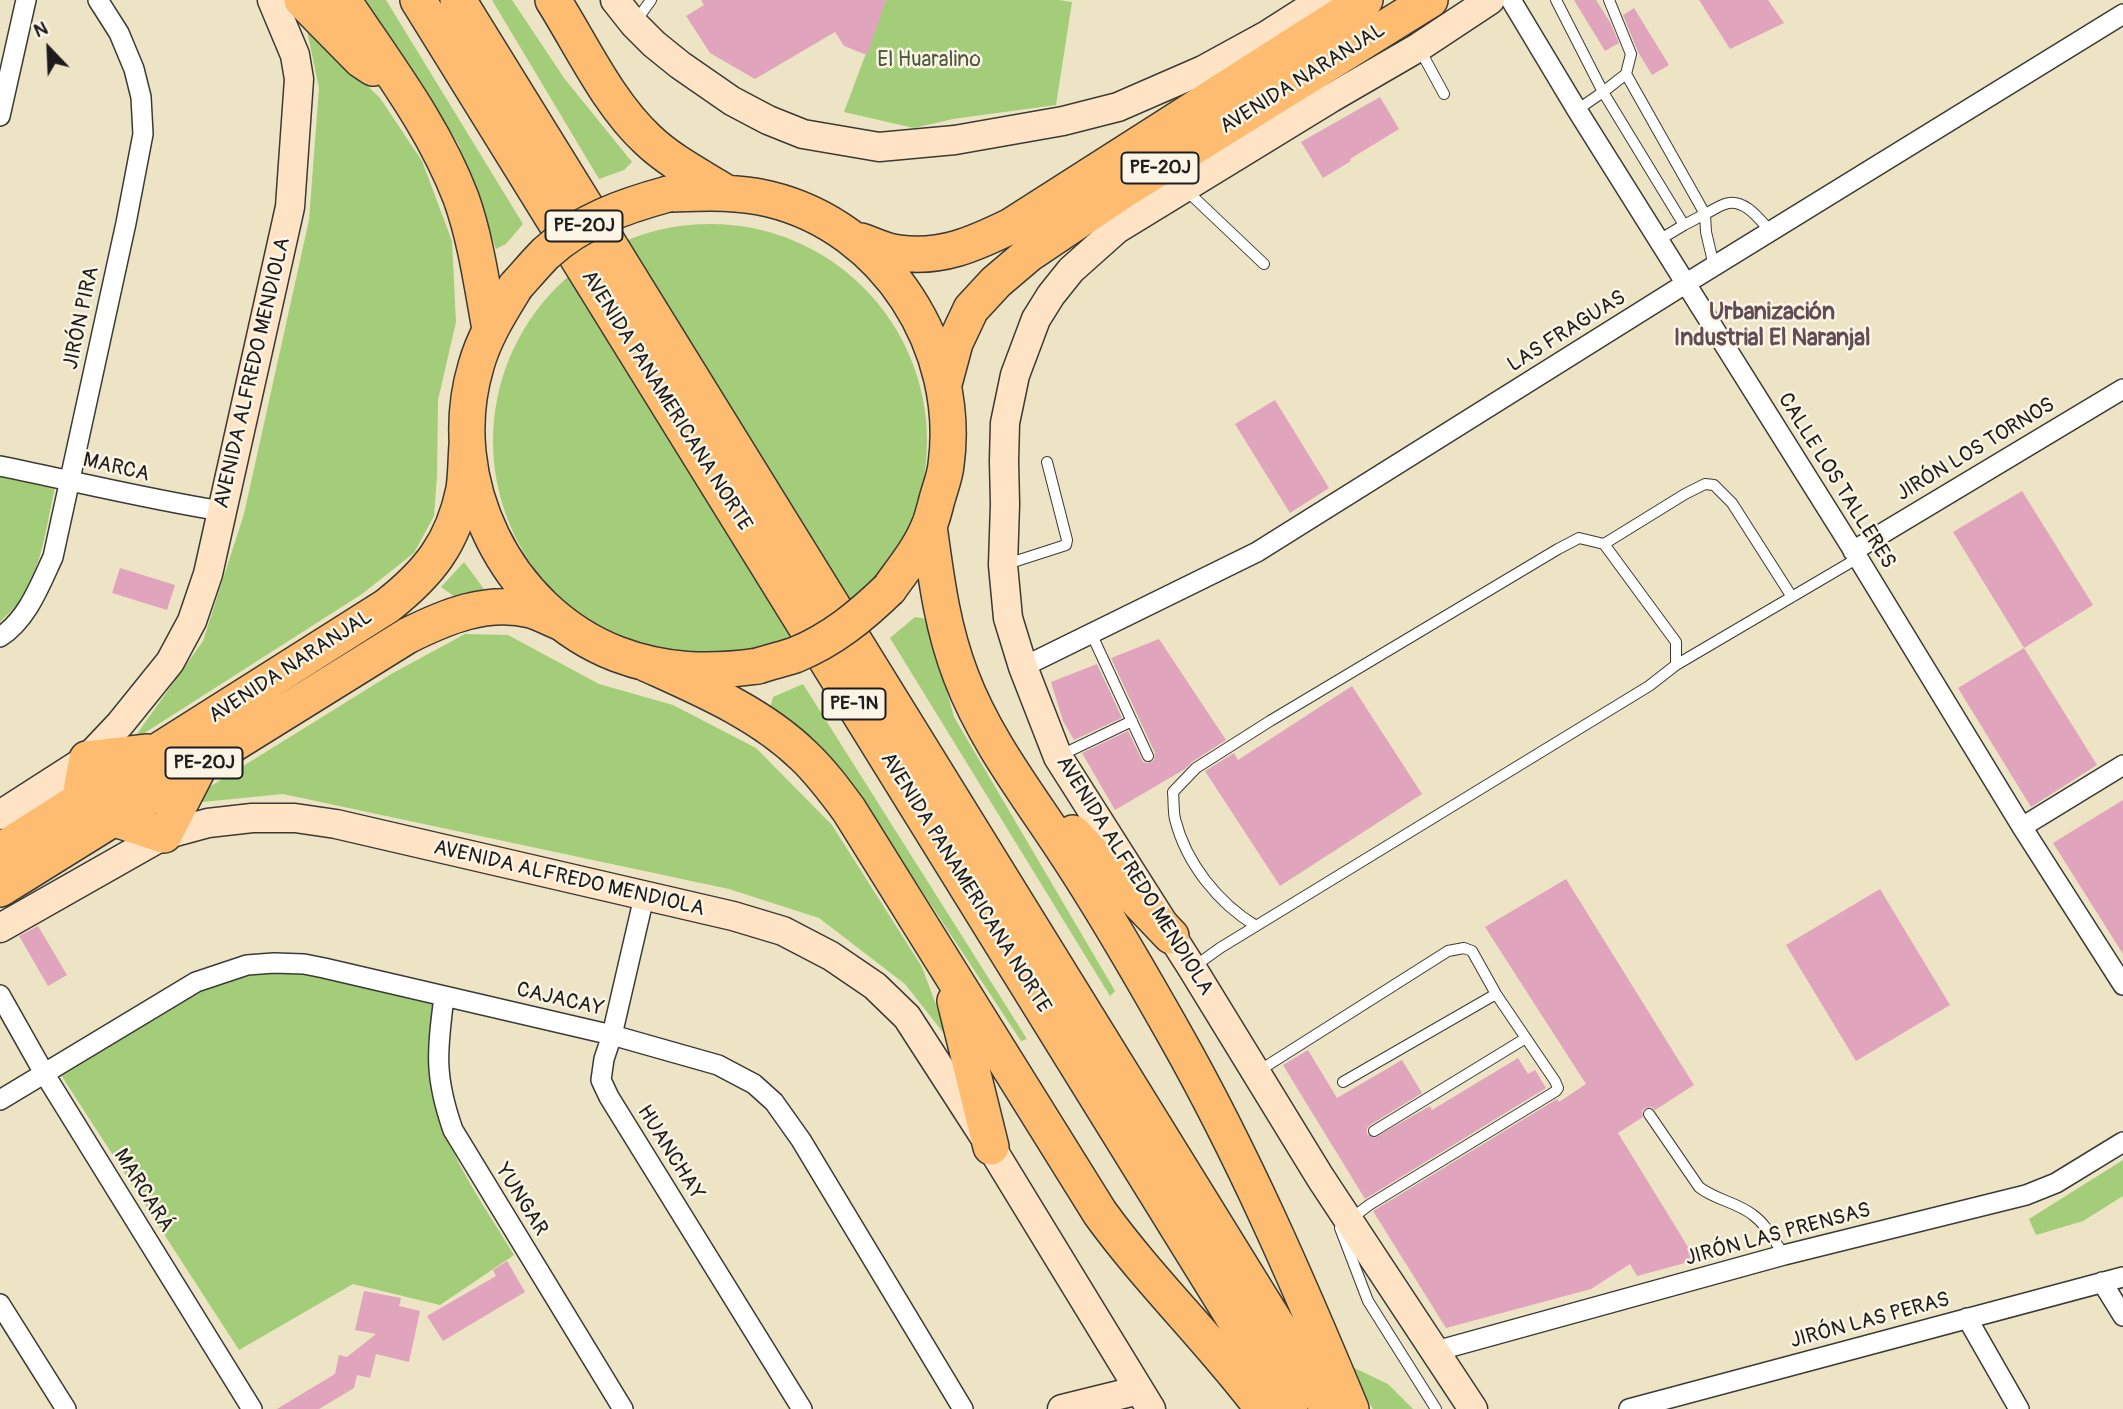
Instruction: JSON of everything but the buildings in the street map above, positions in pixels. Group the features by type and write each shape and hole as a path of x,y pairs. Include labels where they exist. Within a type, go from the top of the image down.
{"highway":[{"path":"302,0 361,60 407,93"},
{"path":"343,0 407,93 446,163 462,201 474,245 489,330"},
{"name":"AVENIDA PANAMERICANA NORTE","path":"418,0 1290,1409"},
{"name":"AVENIDA PANAMERICANA NORTE","path":"458,0 1329,1409"},
{"path":"553,0 617,106 648,140 725,192"},
{"path":"563,0 574,34"},
{"name":"AVENIDA NARANJAL","path":"944,384 955,343 971,309 996,282 1029,254 1121,192 1430,0"},
{"name":"AVENIDA NARANJAL","path":"852,238 897,253 935,255 975,243 1011,226 1340,4"},
{"name":"PE-20J","path":"725,192 770,199 813,215 852,238 885,268 912,303 932,342 944,384 949,425 946,467 929,526 917,550 889,589 861,615 830,638 795,655 758,666 720,671 682,670 615,654 587,640 562,623 524,587 495,544 475,496 467,445 468,405 476,366 489,330 516,286 547,252 584,226 625,206 668,194 725,192"},
{"name":"AVENIDA NARANJAL","path":"0,851 387,606 414,584 438,555 453,527 464,488 467,445"},
{"path":"929,526 942,616 954,656 978,715 1098,902 1200,1080 1249,1178 1351,1409"},
{"name":"AVENIDA NARANJAL","path":"0,889 407,636 443,618 497,607 530,610 562,623"},
{"path":"645,663 731,704 770,728 804,755 822,774 849,810 1107,1224 1144,1270 1223,1358 1262,1409"},
{"path":"79,802 87,760 160,750"},
{"path":"112,818 164,835 200,765"},
{"path":"1010,767 1171,936"},
{"path":"946,967 991,1147"}],"main road":[{"name":"AVENIDA ALFREDO MENDIOLA","path":"87,760 170,662 192,621 208,574 290,207 299,79 295,55 272,0"},
{"path":"615,0 634,24"},
{"name":"AVENIDA NARANJAL","path":"1117,229 1419,47 1490,0"},
{"name":"AVENIDA NARANJAL","path":"634,24 680,65 732,101 768,120 803,134 879,147 955,140 1063,121 1118,107 1203,70 1267,35 1340,4"},
{"name":"AVENIDA ALFREDO MENDIOLA","path":"1117,229 1071,271 1051,295 1036,319 1015,376 1006,423 1003,565 1008,618 1023,667 1058,757 1348,1221 1474,1409"},
{"path":"0,815 87,760"},
{"name":"AVENIDA ALFREDO MENDIOLA","path":"164,835 208,824 252,818 295,818 336,824 733,916 783,931 831,956 875,986 908,1017 1145,1399"},
{"path":"0,928 164,835"},
{"path":"1062,1409 1145,1399"}],"street":[{"path":"0,116 26,0"},
{"name":"JIRÓN PIRA","path":"0,637 30,605 53,558 143,134 141,97 134,69 119,33 98,0"},
{"name":"CALLE LOS TALLERES","path":"1511,0 2022,827 2123,985"},
{"name":"LAS FRAGUAS","path":"1023,667 1257,552 2123,14"},
{"name":"JIRÓN LOS TORNOS","path":"1855,555 2123,388"},
{"name":"MARCA","path":"0,466 160,502 222,512"},
{"path":"2022,827 2123,765"},
{"name":"HUANCHAY","path":"644,897 601,1080 608,1097 802,1409"},
{"name":"CAJACAY","path":"0,1100 196,982 247,965 274,963 303,964 612,1035 718,1065 754,1084 774,1102 807,1150 963,1409"},
{"name":"MARCARÁ","path":"0,995 44,1073 252,1409"},
{"name":"YUNGAR","path":"444,997 437,1061 439,1083 453,1130 623,1409"},
{"name":"JIRÓN LAS PRENSAS","path":"1436,1351 1784,1255 2026,1195 2056,1183 2123,1142"},
{"name":"JIRÓN LAS PERAS","path":"1629,1409 2123,1276"},
{"path":"2102,1282 2123,1316"},
{"path":"0,1304 66,1409"},
{"path":"1967,1318 2019,1409"}],"lane":[{"path":"634,24 651,0"},
{"path":"1556,0 1603,92 1684,225"},
{"path":"1577,110 1626,74 1631,54 1609,0"},
{"path":"1419,47 1444,94"},
{"path":"1626,74 1705,214 1714,266"},
{"path":"1184,188 1264,264"},
{"path":"1659,240 1727,203 1738,203 1771,232"},
{"path":"1003,565 1066,545 1066,535 1047,462"},
{"path":"1604,544 1685,494 1705,484 1714,485 1732,503 1792,597"},
{"path":"1256,926 1241,917 1203,878 1188,853 1175,819 1173,792 1196,768 1270,720 1579,538 1604,544 1676,642 1675,665"},
{"path":"1192,968 1256,926 1649,686 1675,665 1792,597 1855,555"},
{"path":"1091,633 1147,756"},
{"path":"1058,757 1132,722"},
{"path":"1256,1072 1448,951 1464,948 1472,951 1496,994 1555,1081 1558,1088 1556,1091 1369,1205 1348,1221"},
{"path":"1343,1082 1496,994"},
{"path":"1374,1131 1526,1038"},
{"path":"1649,1114 1699,1187 1710,1196 1753,1215 1767,1229 1784,1255"},
{"path":"1320,1177 1368,1301 1436,1409"}],"green space":[{"path":"366,0 386,0 523,224 506,244 496,249 459,145"},
{"path":"492,0 512,0 564,78 632,162 624,170 599,179"},
{"name":"El Huaralino","path":"886,0 1072,2 1056,105 953,119 914,128 844,112"},
{"path":"306,26 380,98 422,161 452,241 456,322 438,400 434,516 414,553 362,594 132,741 203,641 244,514 309,220 319,88"},
{"path":"710,224 752,228 793,240 831,260 864,287 891,320 911,358 923,399 927,441 923,483 911,524 891,562 864,595 831,622 793,642 752,654 710,658 668,654 627,642 589,622 556,595 529,562 509,524 497,483 493,441 497,399 509,358 529,320 556,287 589,260 627,240 668,228"},
{"path":"0,476 55,488 33,576 19,602 0,622"},
{"path":"464,562 484,589 455,597 441,587"},
{"path":"915,617 927,619 954,717 1115,991 1110,996 890,638"},
{"path":"465,634 508,635 599,684 673,705 756,748 832,825 922,967 949,1040 905,984 819,918 729,889 283,794 182,804 393,673"},
{"path":"803,684 1027,1039 1021,1041 846,776 770,708 773,697"},
{"path":"242,973 305,973 435,1004 429,1065 441,1122 462,1169 514,1255 440,1305 353,1284 239,1350 61,1075 186,996"},
{"path":"2123,1160 2123,1196 2083,1221 2036,1235 2029,1219"},
{"path":"1348,1365 1388,1384 1413,1409 1373,1409"}],"district":[{"name":"Urbanización Industrial El Naranjal","path":"1772,326"}]}
